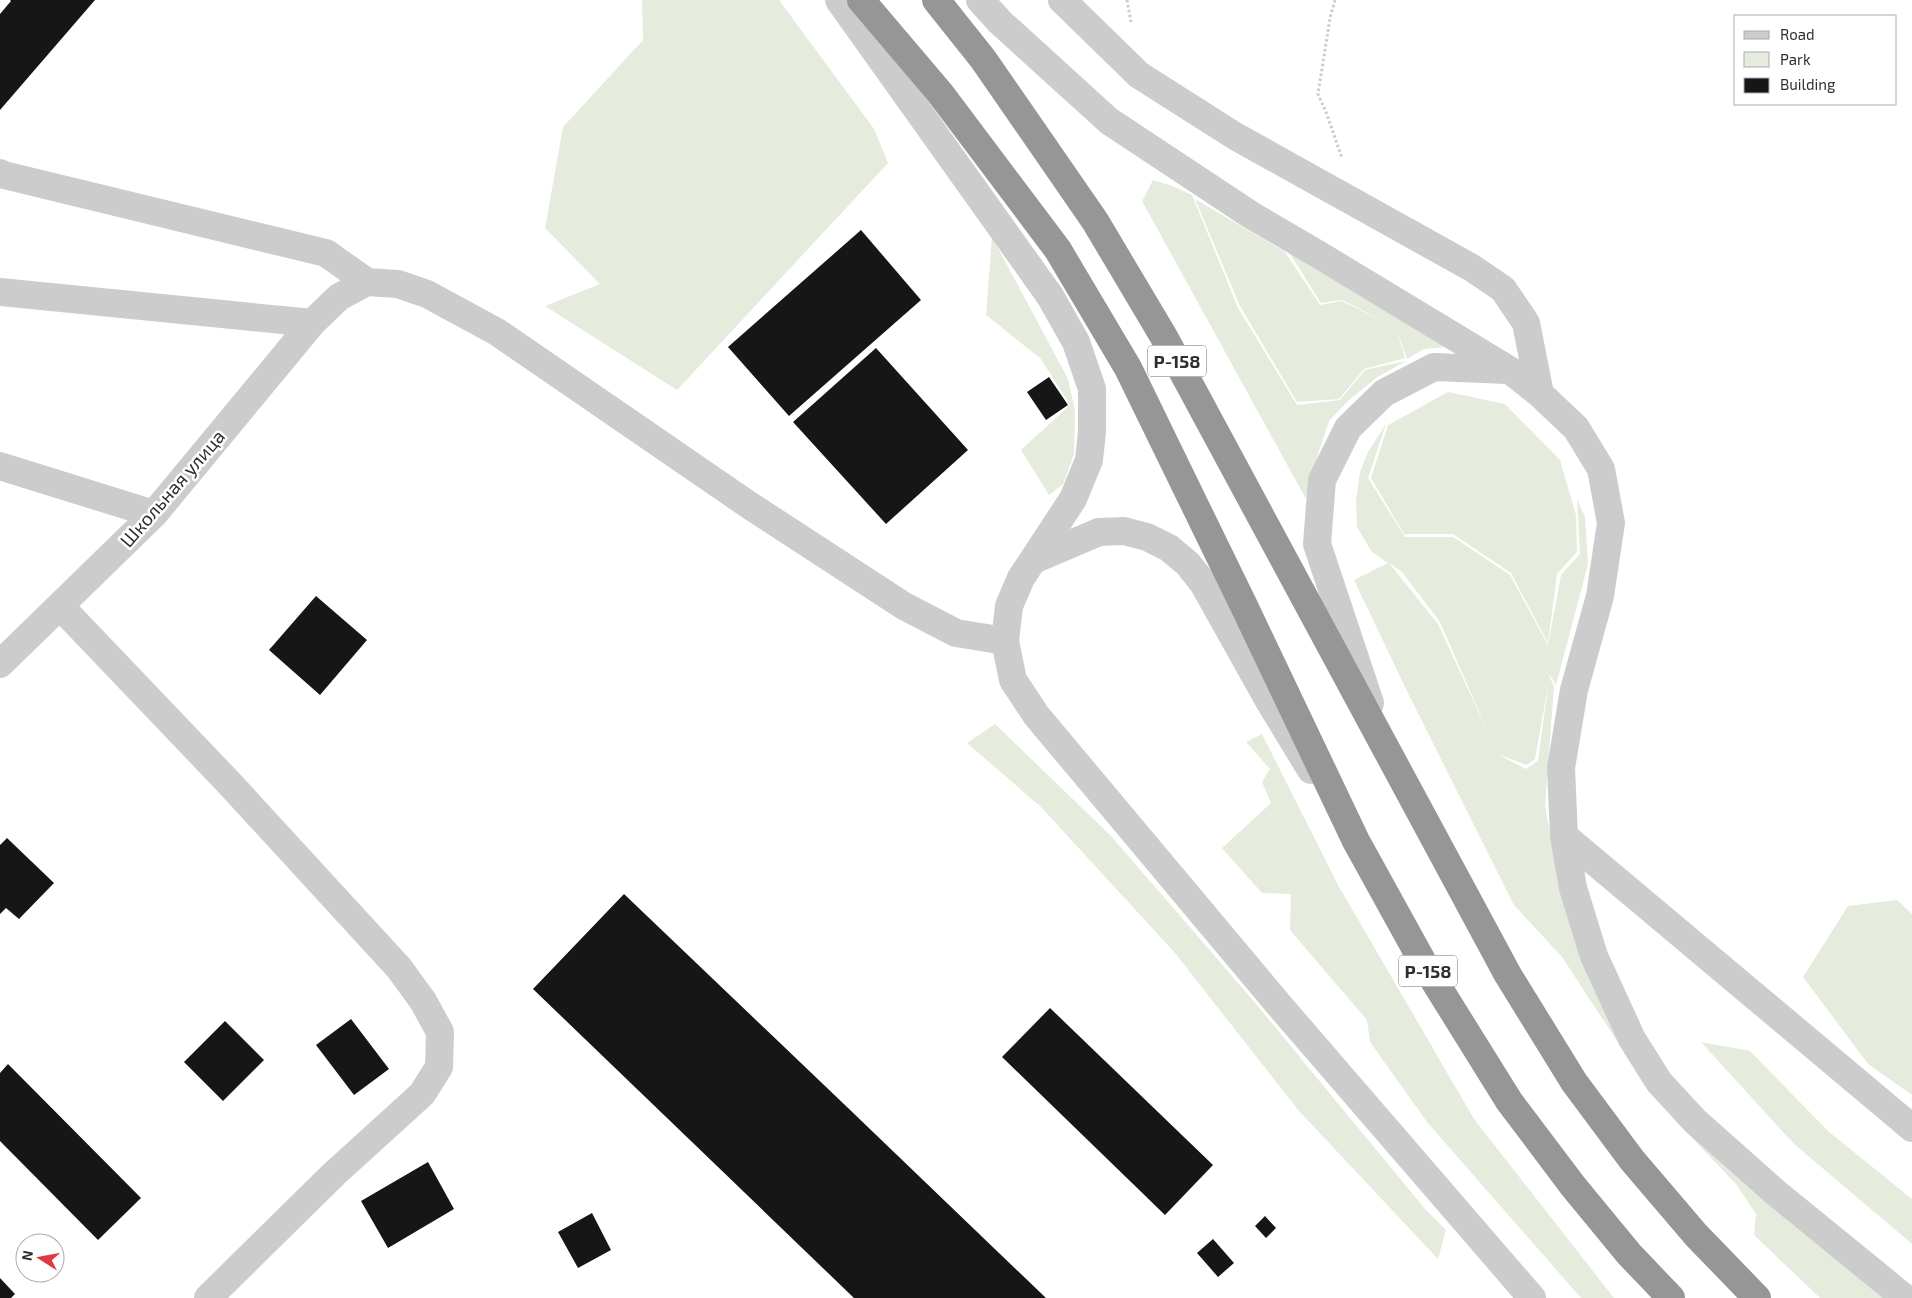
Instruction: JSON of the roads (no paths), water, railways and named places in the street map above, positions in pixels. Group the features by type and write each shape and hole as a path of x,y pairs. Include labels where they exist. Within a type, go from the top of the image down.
{"highway":[{"name":"Р-158","path":"861,0 940,93 1058,250 1128,368 1356,841 1425,966 1509,1101 1573,1186 1629,1254 1671,1298"},
{"name":"Р-158","path":"936,0 983,58 1095,221 1164,337 1508,975 1574,1082 1632,1160 1696,1235 1757,1298"}],"street":[{"path":"839,0 1050,296 1076,342 1092,390 1092,432 1089,460 1072,499 1021,578 1010,606 1005,641 1013,680 1036,715 1278,1005 1532,1298"},
{"path":"980,0 1000,22 1109,121 1251,215 1316,252 1510,371 1540,394 1576,428 1601,469 1611,523 1600,596 1574,690 1561,768 1564,836 1573,888 1594,956 1632,1039 1659,1082 1695,1121 1775,1192 1905,1298"},
{"path":"1062,0 1139,75 1235,136 1472,268 1503,289 1526,323 1540,394"},
{"path":"0,173 13,178 326,253 367,282 398,284 427,294 497,332 749,505 904,606 956,633 1005,641"},
{"name":"Школьная улица","path":"0,664 154,514 312,323 339,297 367,282"},
{"path":"0,292 312,323"},
{"path":"1384,743 1317,544 1322,480 1348,428 1384,393 1434,367 1510,371"},
{"path":"0,466 154,514"},
{"path":"1033,560 1099,532 1124,531 1147,537 1169,548 1182,559 1203,584 1269,701 1356,841"},
{"path":"60,606 230,784 399,968 423,1001 440,1032 439,1067 422,1094 334,1174 208,1298"},
{"path":"1564,836 1912,1128"}]}
